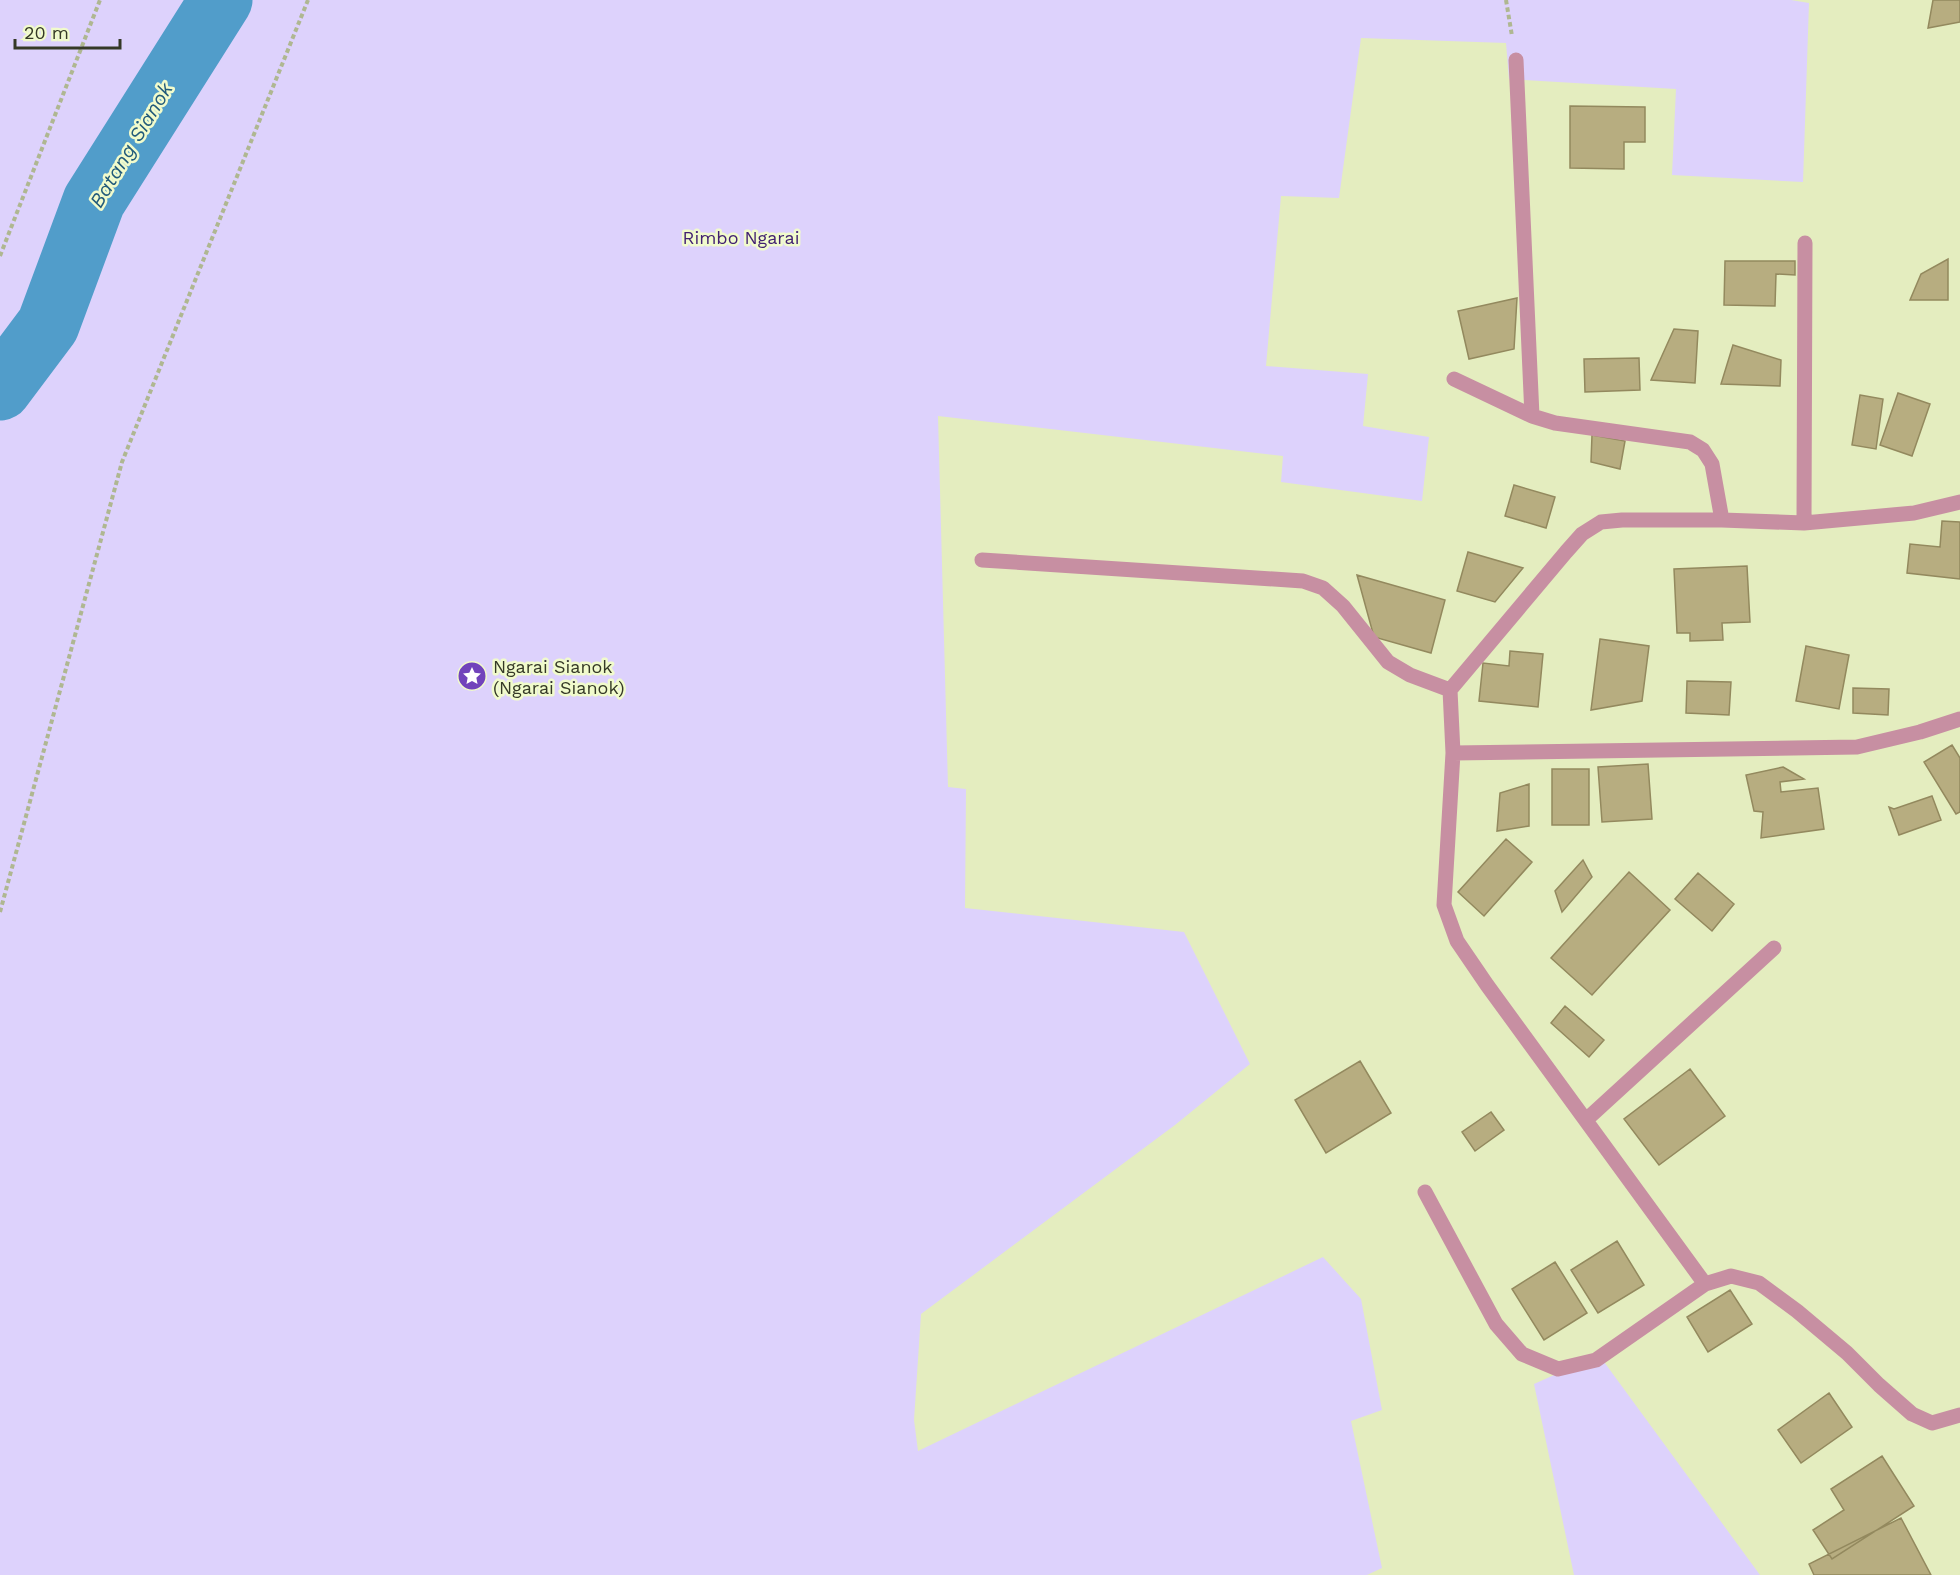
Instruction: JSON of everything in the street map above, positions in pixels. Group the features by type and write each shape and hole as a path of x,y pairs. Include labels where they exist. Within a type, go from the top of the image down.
{"street":[{"path":"1516,60 1532,416"},
{"path":"1804,523 1805,243"},
{"path":"1454,379 1532,416 1555,423 1690,442 1703,450 1712,464 1722,520"},
{"path":"1705,1284 1457,941 1444,905 1453,753 1450,690 1582,534 1601,522 1722,520 1804,523 1914,513 1960,502"},
{"path":"982,560 1303,581 1323,588 1343,606 1388,662 1410,675 1450,690"},
{"path":"1453,753 1857,747 1920,732 1960,719"},
{"path":"1586,1120 1774,948"},
{"path":"1425,1192 1496,1324 1522,1354 1558,1368 1596,1360 1705,1284 1731,1276 1759,1283 1847,1353 1912,1414 1932,1423 1960,1415"}],"path":[{"path":"0,256 100,0"},
{"path":"0,912 122,462 308,0"},
{"path":"1506,0 1516,60"}],"green space":[{"name":"Ngarai Sianok (Ngarai Sianok)","path":"0,0 1791,0 1809,3 1803,182 1672,175 1676,89 1509,79 1506,43 1361,38 1339,198 1281,196 1266,366 1368,374 1363,426 1429,437 1422,501 1281,482 1283,456 938,416 948,787 966,789 965,908 1184,932 1250,1064 1175,1125 921,1314 914,1420 918,1451 1323,1257 1361,1299 1382,1410 1351,1421 1382,1568 1367,1575 0,1575"},
{"path":"1599,1355 1760,1575 1574,1575 1534,1384"}],"building":[{"path":"1933,0 1960,0 1960,22 1928,28"},
{"path":"1570,106 1645,107 1645,142 1624,142 1624,169 1570,168"},
{"path":"1948,259 1948,300 1910,300 1921,274"},
{"path":"1725,261 1795,261 1795,275 1776,274 1775,306 1724,305"},
{"path":"1517,298 1514,349 1469,359 1458,311"},
{"path":"1674,329 1698,331 1695,383 1651,380"},
{"path":"1733,345 1781,360 1780,386 1721,384"},
{"path":"1639,358 1640,390 1585,392 1584,359"},
{"path":"1898,393 1930,404 1912,456 1880,445"},
{"path":"1860,395 1883,399 1876,449 1852,445"},
{"path":"1592,435 1625,441 1620,469 1591,462"},
{"path":"1514,485 1555,497 1546,528 1505,516"},
{"path":"1942,521 1960,522 1960,579 1907,573 1910,544 1940,547"},
{"path":"1468,552 1523,568 1495,602 1457,591"},
{"path":"1747,566 1750,622 1722,623 1723,640 1690,641 1690,633 1677,633 1674,569"},
{"path":"1357,575 1445,600 1431,653 1374,637"},
{"path":"1600,639 1649,646 1642,701 1591,710"},
{"path":"1806,646 1849,655 1839,709 1796,701"},
{"path":"1510,651 1543,654 1538,707 1479,701 1483,663 1509,666"},
{"path":"1687,681 1731,682 1729,715 1686,713"},
{"path":"1853,688 1889,689 1888,715 1853,713"},
{"path":"1952,745 1960,758 1960,812 1956,814 1924,762"},
{"path":"1648,764 1652,819 1602,822 1598,767"},
{"path":"1783,767 1804,779 1780,782 1781,792 1818,788 1824,829 1761,838 1763,812 1754,811 1746,775"},
{"path":"1552,769 1589,769 1589,825 1552,825"},
{"path":"1529,784 1529,826 1497,831 1500,793"},
{"path":"1932,796 1941,820 1899,835 1889,807 1894,809"},
{"path":"1506,839 1532,862 1484,916 1458,892"},
{"path":"1583,860 1592,877 1562,912 1555,891"},
{"path":"1629,872 1670,910 1592,995 1551,958"},
{"path":"1698,873 1734,904 1712,931 1675,899"},
{"path":"1565,1006 1604,1040 1589,1057 1551,1023"},
{"path":"1360,1061 1391,1113 1326,1153 1295,1100"},
{"path":"1690,1069 1725,1116 1659,1165 1624,1119"},
{"path":"1491,1112 1504,1130 1475,1151 1462,1132"},
{"path":"1617,1241 1644,1285 1598,1313 1571,1270"},
{"path":"1555,1262 1587,1313 1544,1340 1512,1289"},
{"path":"1730,1290 1752,1324 1708,1352 1687,1317"},
{"path":"1829,1393 1852,1427 1801,1463 1778,1430"},
{"path":"1882,1456 1914,1506 1832,1559 1813,1530 1844,1510 1831,1489"},
{"path":"1901,1518 1931,1575 1814,1575 1809,1564"}],"waterway":[{"name":"Batang Sianok","path":"0,389 48,325 94,201 221,0"}],"place":[{"name":"Ngarai Sianok (Ngarai Sianok)","path":"472,676"}],"park label":[{"name":"Rimbo Ngarai","path":"741,237"}]}
